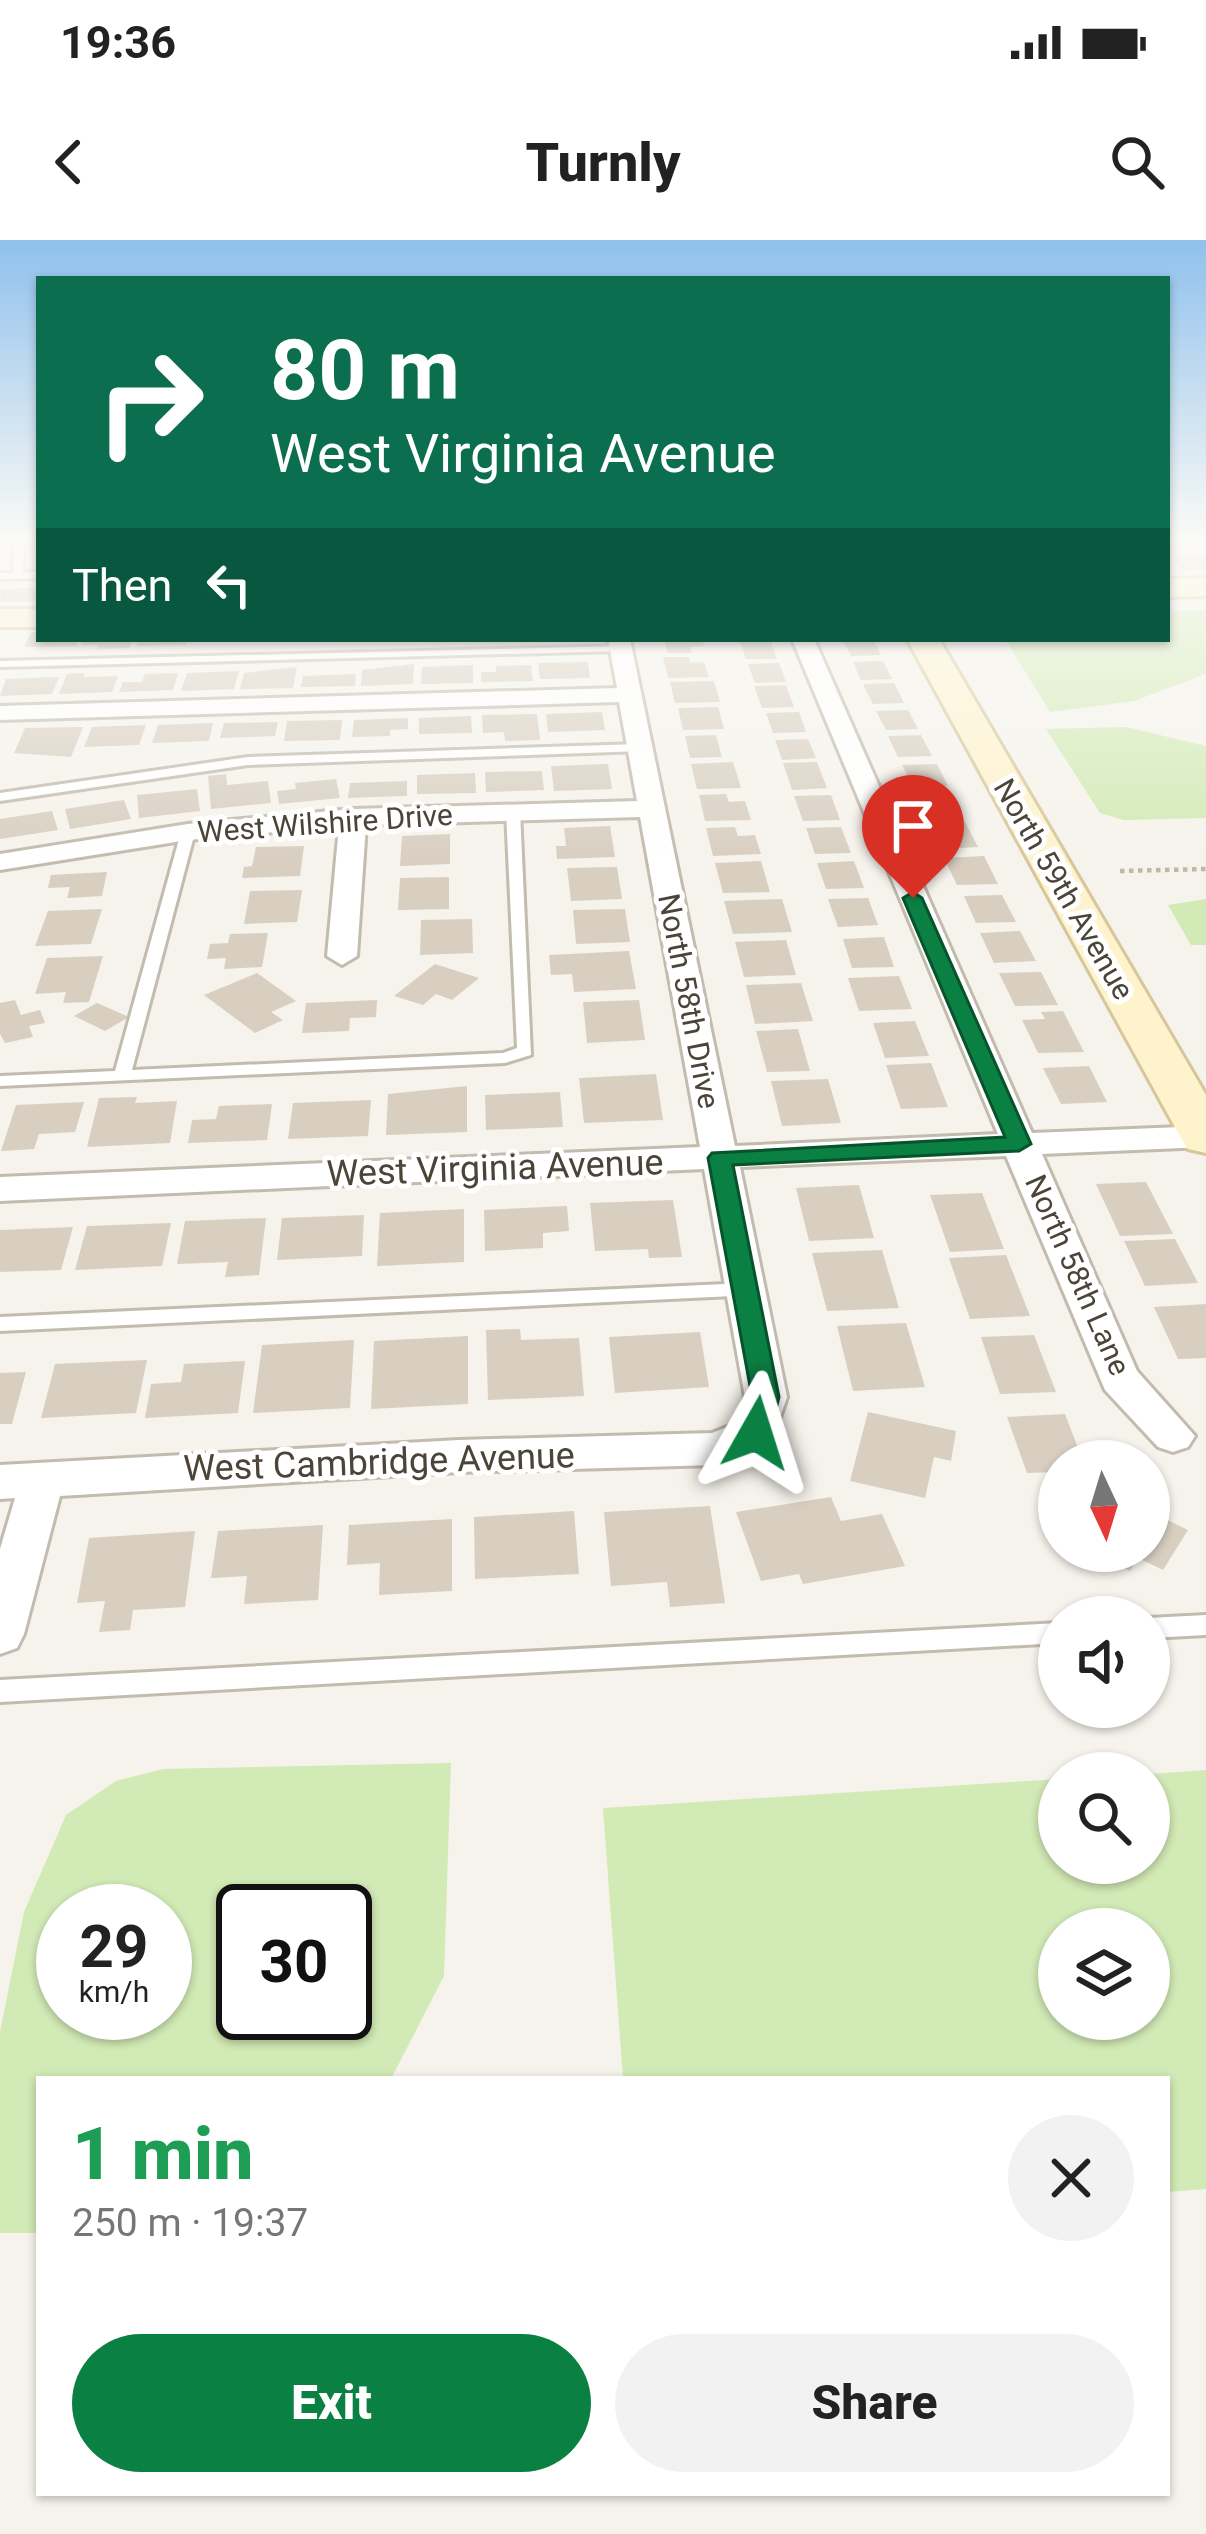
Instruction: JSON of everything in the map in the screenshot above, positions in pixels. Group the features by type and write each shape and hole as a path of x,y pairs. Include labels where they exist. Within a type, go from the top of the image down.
{"main road":[{"name":"North 59th Avenue","path":"928,648 1205,1137"}],"street":[{"name":"North 58th Drive","path":"621,648 766,1397 756,1433"},
{"name":"North 58th Lane","path":"807,648 1120,1379 1173,1436"},
{"path":"0,712 629,694"},
{"name":"West Wilshire Drive","path":"0,862 188,832 353,817 652,809"},
{"path":"342,956 353,817"},
{"name":"West Virginia Avenue","path":"0,1189 1205,1137"},
{"name":"West Cambridge Avenue","path":"21,1481 435,1457 716,1450 756,1433"},
{"path":"0,1634 21,1481"}],"lane":[{"path":"0,664 494,648"},
{"path":"0,797 248,761 638,748"},
{"path":"0,1081 505,1058 525,1052 513,811"},
{"path":"123,1074 188,832"},
{"path":"0,1324 746,1290"},
{"path":"1170,1627 1206,1625"},
{"path":"0,1691 1038,1634"}],"path":[{"path":"1120,871 1206,868"}],"green space":[{"path":"1011,648 1206,648 1206,674 1134,701 1050,712"},
{"path":"1126,727 1206,746 1206,818 1124,820 1100,813 1046,729"},
{"path":"1206,899 1206,945 1191,945 1168,905"},
{"path":"451,1763 444,1976 392,2076 36,2076 36,2233 0,2233 0,2032 24,1912 36,1884 36,2040 192,2040 192,1884 36,1884 66,1815 116,1781 163,1769"},
{"path":"1206,1770 1206,2189 1170,2192 1170,2076 623,2076 603,1808 1038,1780 1038,1884 1170,1884 1170,1773"}],"building":[{"path":"667,648 690,648 692,653 668,653"},
{"path":"742,648 773,648 777,659 746,659"},
{"path":"847,648 878,648 881,655 851,656"},
{"path":"663,657 704,662 709,677 668,678"},
{"path":"883,661 892,679 861,680 853,662"},
{"path":"588,662 590,678 540,679 538,663"},
{"path":"779,663 786,682 755,683 748,664"},
{"path":"414,664 413,684 361,686 362,670"},
{"path":"473,665 473,683 421,684 422,667"},
{"path":"531,665 533,681 481,682 481,672 496,672 496,666"},
{"path":"297,667 293,688 240,689 244,673"},
{"path":"239,671 234,689 181,691 187,673"},
{"path":"85,673 83,677 118,676 112,692 59,694 67,674"},
{"path":"178,673 173,690 119,692 123,682 142,682 145,674"},
{"path":"356,674 355,686 301,687 303,676"},
{"path":"59,677 52,694 0,696 6,679"},
{"path":"714,681 720,702 675,703 670,682"},
{"path":"894,683 904,703 873,704 863,684"},
{"path":"786,685 794,707 762,708 754,686"},
{"path":"718,707 724,729 683,730 678,708"},
{"path":"908,710 918,729 886,730 876,711"},
{"path":"602,712 605,730 548,732 546,714"},
{"path":"799,712 806,732 773,733 766,713"},
{"path":"537,714 540,740 505,741 504,732 483,733 482,715"},
{"path":"471,716 472,733 419,734 419,718"},
{"path":"408,718 408,729 390,730 390,736 352,737 354,720"},
{"path":"342,720 340,740 284,741 287,721"},
{"path":"278,722 275,736 220,738 224,723"},
{"path":"213,723 209,741 152,743 158,725"},
{"path":"146,725 139,745 84,747 92,727"},
{"path":"83,727 71,757 14,753 25,728"},
{"path":"716,735 722,757 690,758 685,736"},
{"path":"921,735 932,756 898,757 888,736"},
{"path":"808,739 816,758 782,760 775,740"},
{"path":"733,762 741,788 697,789 691,764"},
{"path":"817,762 827,788 792,790 783,763"},
{"path":"608,764 612,789 554,791 551,766"},
{"path":"937,764 948,786 913,787 902,765"},
{"path":"542,771 544,790 486,792 485,772"},
{"path":"475,773 476,793 417,794 417,775"},
{"path":"226,774 227,785 268,781 271,803 211,809 208,776"},
{"path":"336,779 340,798 279,804 277,791 296,789 295,783"},
{"path":"407,781 407,796 348,798 350,783"},
{"path":"197,789 200,811 139,818 137,795"},
{"path":"950,793 962,816 926,817 915,794"},
{"path":"726,794 729,802 745,801 751,820 705,821 699,795"},
{"path":"831,795 840,820 803,821 794,796"},
{"path":"124,800 131,819 70,829 65,809"},
{"path":"52,811 58,830 0,839 0,819"},
{"path":"965,822 978,847 940,849 928,823"},
{"path":"610,826 615,857 557,859 556,846 566,846 564,828"},
{"path":"735,827 738,836 755,835 761,854 713,856 706,828"},
{"path":"841,827 851,853 815,854 806,828"},
{"path":"450,834 450,864 400,866 402,836"},
{"path":"304,846 300,876 242,878 244,867 252,866 256,847"},
{"path":"984,856 998,884 957,885 944,858"},
{"path":"761,861 770,892 723,893 715,863"},
{"path":"854,861 864,888 826,889 817,863"},
{"path":"617,867 622,899 571,901 567,868"},
{"path":"107,872 102,896 67,898 70,887 48,888 51,875"},
{"path":"449,877 449,909 398,910 400,878"},
{"path":"302,890 297,922 244,924 250,891"},
{"path":"1002,895 1016,922 976,923 964,896"},
{"path":"868,898 878,925 838,927 828,899"},
{"path":"782,899 792,932 733,934 724,901"},
{"path":"102,909 91,944 35,946 48,911"},
{"path":"625,909 630,942 576,944 573,910"},
{"path":"472,919 473,953 420,955 421,920"},
{"path":"1020,931 1036,961 994,963 980,933"},
{"path":"268,933 262,967 224,969 226,958 207,959 210,944 228,943 230,934"},
{"path":"884,937 894,967 852,968 843,939"},
{"path":"786,940 796,975 744,977 735,942"},
{"path":"629,951 636,989 574,992 572,974 551,975 549,955"},
{"path":"103,956 89,1002 63,1003 66,992 35,994 47,958"},
{"path":"435,964 479,978 452,1000 436,994 423,1005 394,996"},
{"path":"1041,972 1058,1005 1015,1006 999,973"},
{"path":"257,973 296,1001 271,1012 283,1020 255,1033 204,995"},
{"path":"899,976 912,1009 859,1011 848,978"},
{"path":"801,983 813,1021 755,1024 746,985"},
{"path":"15,1000 21,1015 40,1010 45,1023 29,1026 33,1037 5,1043 0,1034 0,1003"},
{"path":"377,1000 376,1017 350,1018 349,1031 302,1033 306,1003"},
{"path":"639,1000 645,1040 587,1043 583,1002"},
{"path":"97,1003 129,1017 105,1031 74,1016"},
{"path":"1063,1011 1084,1052 1038,1053 1022,1020 1045,1019 1041,1012"},
{"path":"915,1021 929,1056 885,1058 873,1023"},
{"path":"798,1029 810,1071 767,1072 756,1031"},
{"path":"931,1063 948,1107 901,1109 886,1065"},
{"path":"1089,1066 1107,1102 1061,1104 1043,1068"},
{"path":"656,1074 663,1120 584,1123 579,1078"},
{"path":"828,1079 841,1123 782,1126 771,1081"},
{"path":"467,1086 467,1132 386,1135 388,1094"},
{"path":"560,1092 563,1127 486,1130 485,1095"},
{"path":"137,1097 135,1103 177,1101 170,1143 87,1147 99,1098"},
{"path":"371,1100 368,1136 288,1139 293,1103"},
{"path":"84,1102 75,1132 39,1134 34,1149 1,1151 16,1105"},
{"path":"272,1104 267,1140 188,1143 192,1120 216,1119 219,1106"},
{"path":"1146,1182 1173,1234 1120,1236 1096,1184"},
{"path":"859,1185 874,1238 809,1241 796,1188"},
{"path":"982,1193 1004,1249 950,1252 930,1195"},
{"path":"673,1200 682,1257 649,1258 648,1249 595,1251 590,1203"},
{"path":"567,1206 569,1231 543,1233 543,1248 485,1251 484,1210"},
{"path":"464,1209 464,1262 377,1266 380,1213"},
{"path":"364,1215 362,1256 277,1260 282,1218"},
{"path":"266,1218 259,1275 225,1277 228,1262 177,1264 185,1221"},
{"path":"171,1223 162,1266 75,1270 87,1226"},
{"path":"73,1227 61,1270 0,1272 0,1230"},
{"path":"1175,1239 1198,1283 1145,1286 1124,1241"},
{"path":"882,1250 899,1308 827,1311 812,1253"},
{"path":"1006,1255 1030,1316 970,1319 949,1258"},
{"path":"1206,1304 1206,1358 1178,1359 1154,1307"},
{"path":"906,1323 925,1387 853,1391 837,1326"},
{"path":"520,1329 521,1340 579,1338 584,1396 488,1400 486,1330"},
{"path":"700,1332 709,1387 615,1393 609,1337"},
{"path":"1034,1335 1056,1392 1000,1394 981,1337"},
{"path":"468,1336 468,1404 371,1409 374,1341"},
{"path":"354,1340 350,1408 253,1413 262,1345"},
{"path":"147,1360 136,1413 41,1418 55,1364"},
{"path":"245,1361 238,1413 145,1418 151,1384 181,1382 184,1364"},
{"path":"26,1372 12,1424 0,1424 0,1373"},
{"path":"868,1412 956,1431 951,1461 934,1457 925,1498 850,1481"},
{"path":"1065,1414 1075,1440 1038,1440 1038,1473 1027,1473 1007,1417"},
{"path":"831,1497 841,1521 882,1514 905,1566 803,1584 799,1574 761,1581 736,1512"},
{"path":"710,1506 725,1603 670,1607 667,1582 611,1586 604,1512"},
{"path":"574,1511 579,1574 475,1579 474,1517"},
{"path":"452,1519 452,1591 379,1595 380,1563 347,1565 349,1525"},
{"path":"1170,1521 1188,1530 1170,1559"},
{"path":"323,1525 318,1600 244,1604 247,1576 211,1578 218,1531"},
{"path":"195,1531 185,1607 133,1610 130,1630 99,1632 105,1601 77,1603 89,1538"}],"route":[{"path":"756,1433 766,1397 720,1158 1019,1144 913,898"}]}
